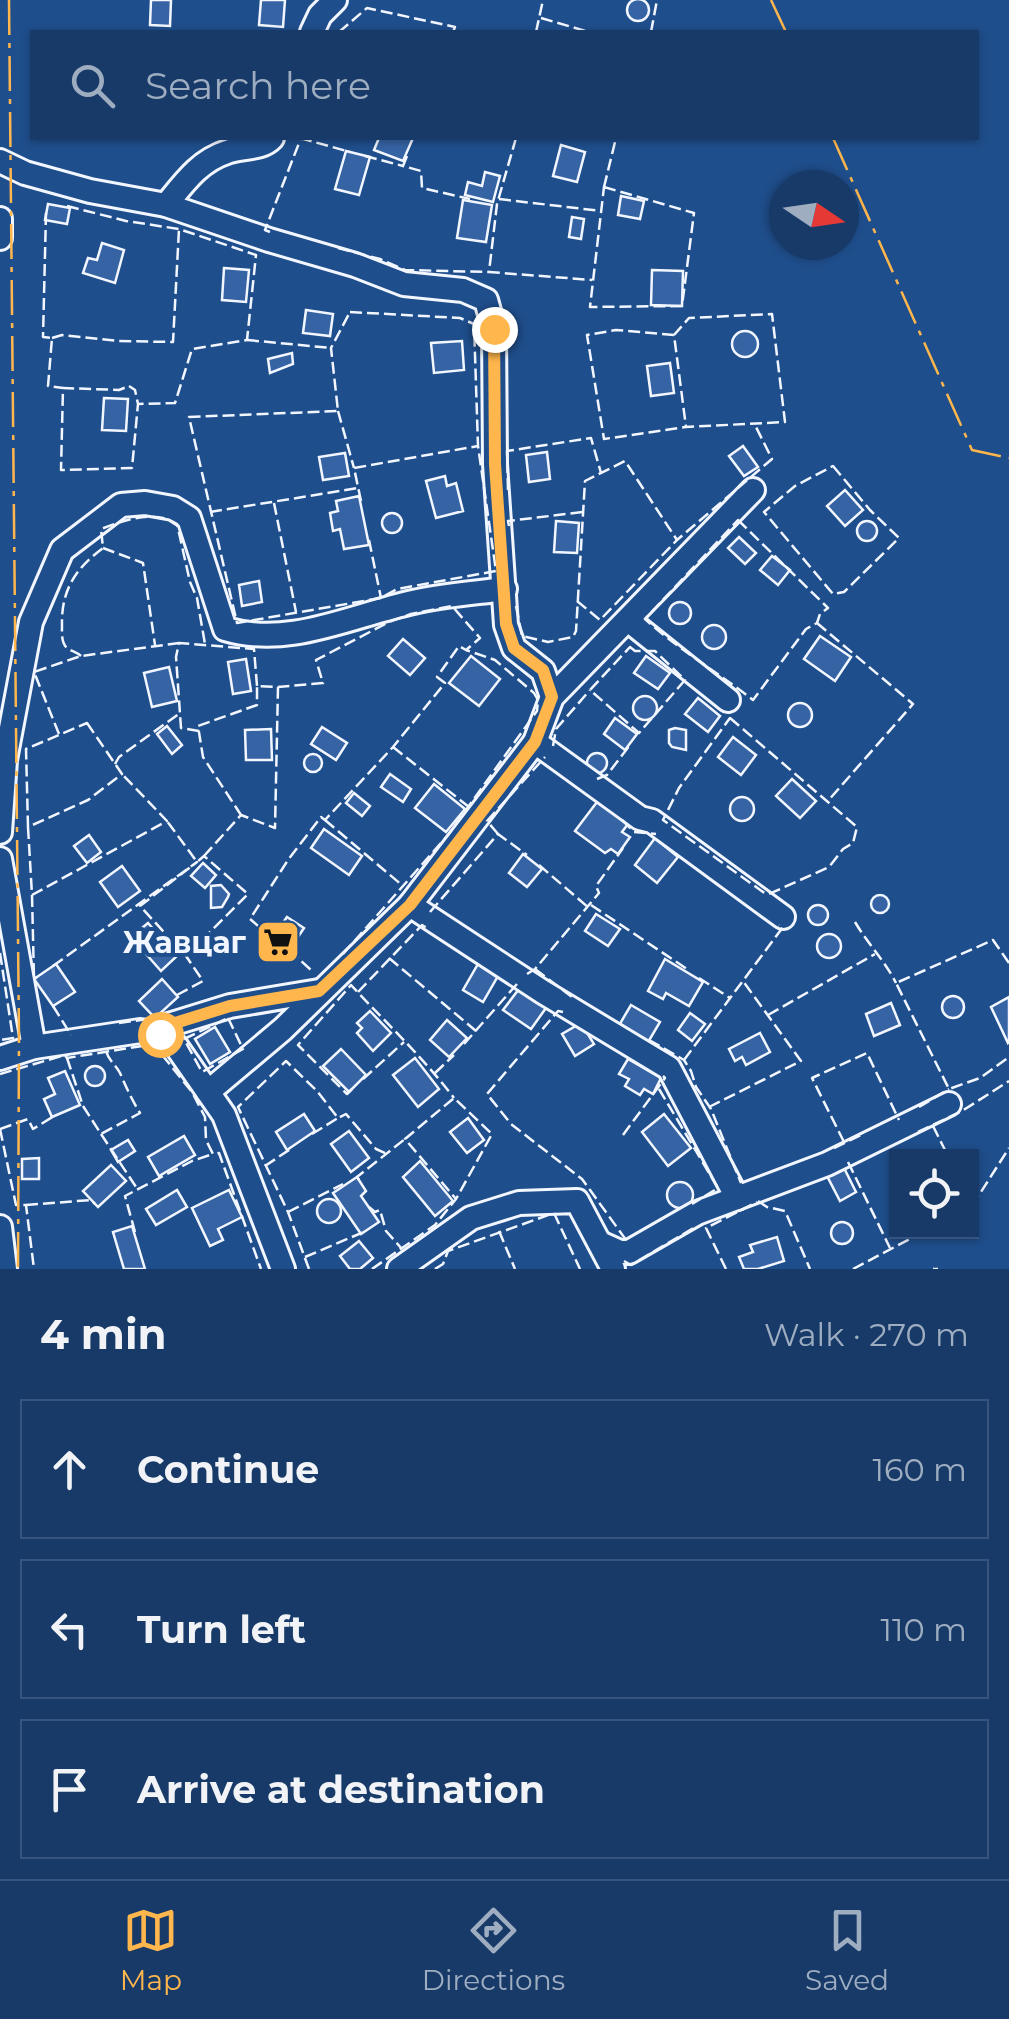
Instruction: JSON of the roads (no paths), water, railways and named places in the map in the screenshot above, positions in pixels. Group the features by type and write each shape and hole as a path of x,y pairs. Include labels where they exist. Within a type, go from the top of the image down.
{"street":[{"path":"313,30 320,15 335,0"},
{"path":"166,204 205,162 228,151 270,140"},
{"path":"0,162 24,173 90,191 166,204 404,284 463,290 486,300 494,329 494,446 506,624 514,648 543,670 552,697"},
{"path":"0,219 0,238"},
{"path":"208,1092 283,1029 410,905 535,742 552,697 753,490"},
{"path":"0,832 5,760 32,622 62,550 121,505 145,503 173,508 189,518 225,628 250,636 283,636 416,601 504,589"},
{"path":"628,620 728,700"},
{"path":"535,742 783,917"},
{"path":"0,859 34,1048"},
{"path":"410,905 669,1068 737,1198"},
{"path":"0,1058 34,1048 146,1032 230,1006 319,991"},
{"path":"146,1032 160,1034 176,1046 224,1114 282,1269"},
{"path":"600,1244 629,1252 698,1212 826,1164 949,1104"},
{"path":"399,1269 471,1218 519,1203 577,1201 613,1269"},
{"path":"0,1227 6,1269"}],"place":[{"name":"Жавцаг","path":"278,942"}]}
